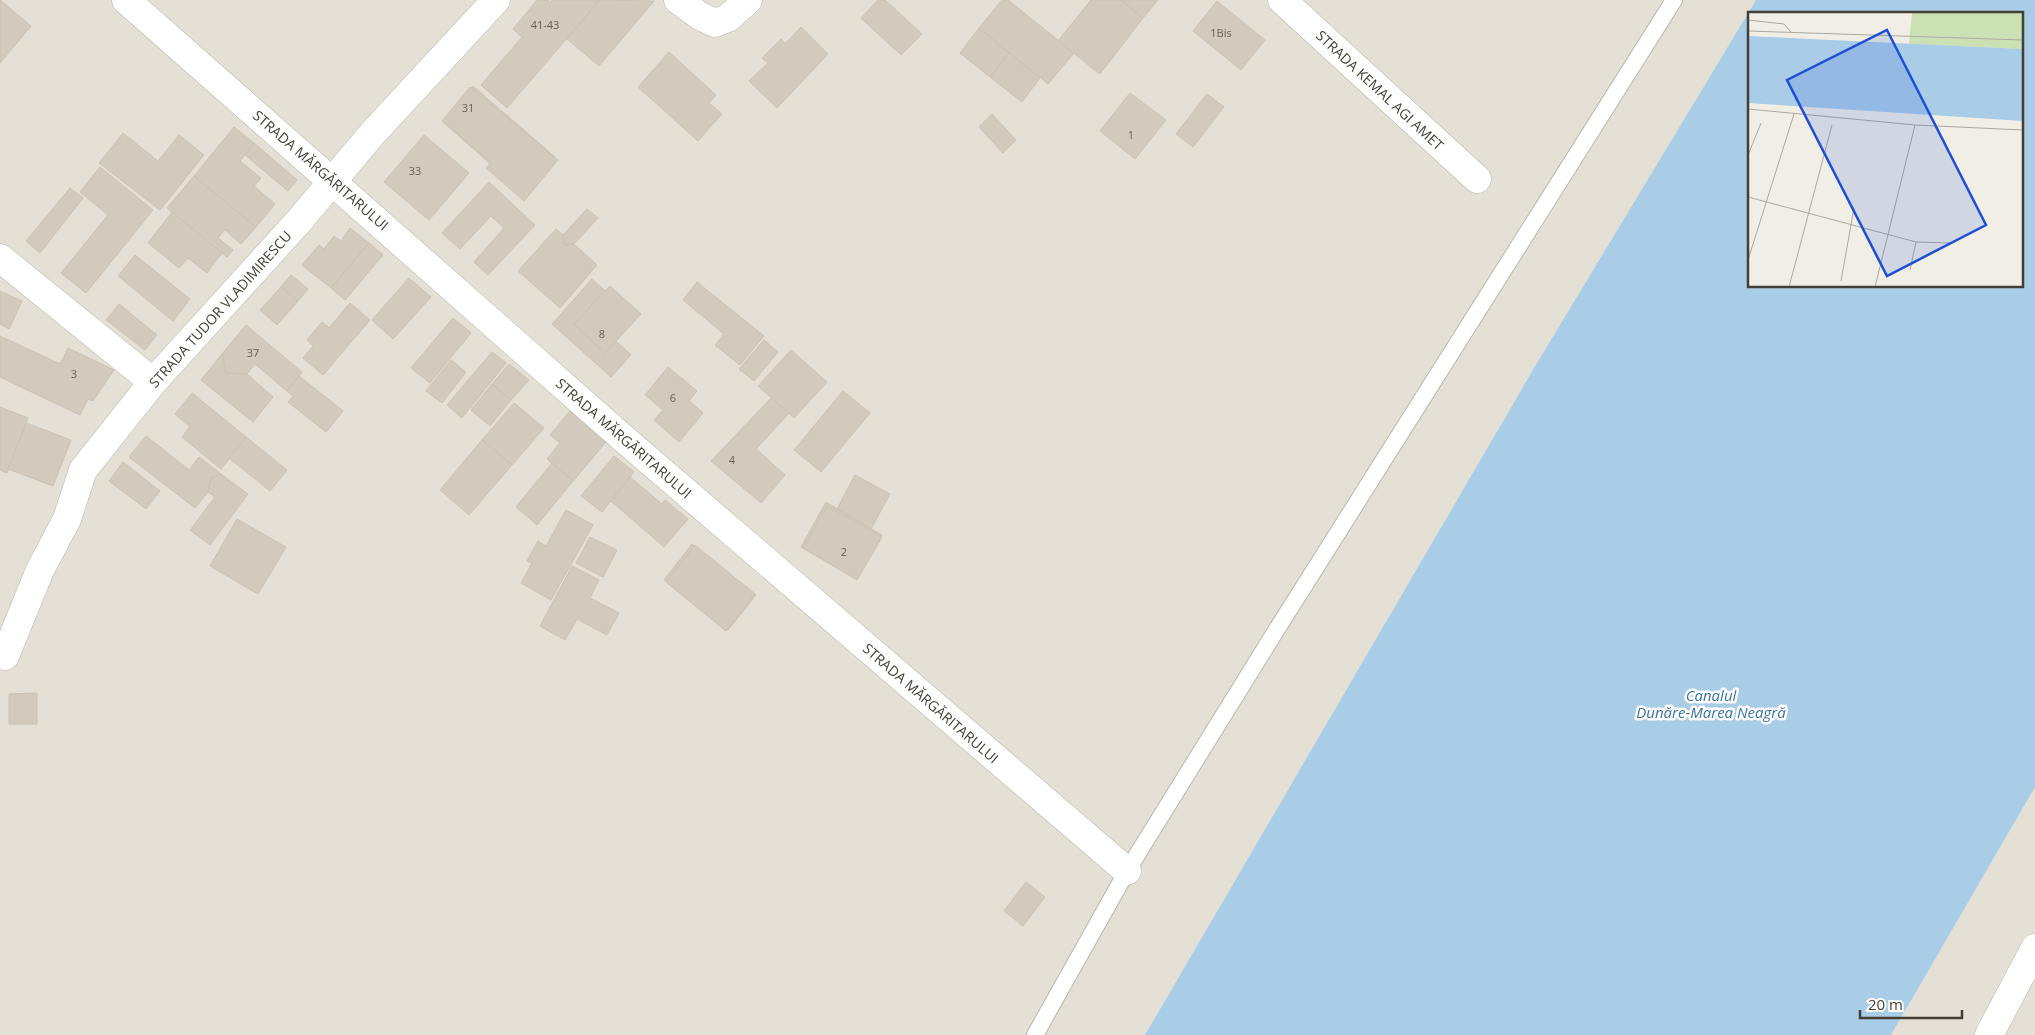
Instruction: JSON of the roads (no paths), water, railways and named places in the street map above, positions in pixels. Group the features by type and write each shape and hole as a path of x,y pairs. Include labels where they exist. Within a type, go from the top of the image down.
{"street":[{"name":"STRADA MĂRGĂRITARULUI","path":"126,0 624,439 1127,871"},
{"name":"STRADA TUDOR VLADIMIRESCU","path":"5,656 40,570 67,519 82,470 154,382 299,221 332,180 496,0"},
{"path":"678,0 700,16 715,23 728,18 748,0"},
{"name":"STRADA KEMAL AGI AMET","path":"1282,0 1477,179"},
{"path":"0,258 154,382"},
{"path":"1989,1035 2035,948"}],"lane":[{"path":"1035,1035 1127,871 1674,0"}],"water":[{"name":"Canalul Dunăre-Marea Neagră","path":"1756,0 2035,0 2035,787 1891,1035 1145,1035 1534,368 1748,13 1748,288 2022,288 2022,12 1749,12"}]}
